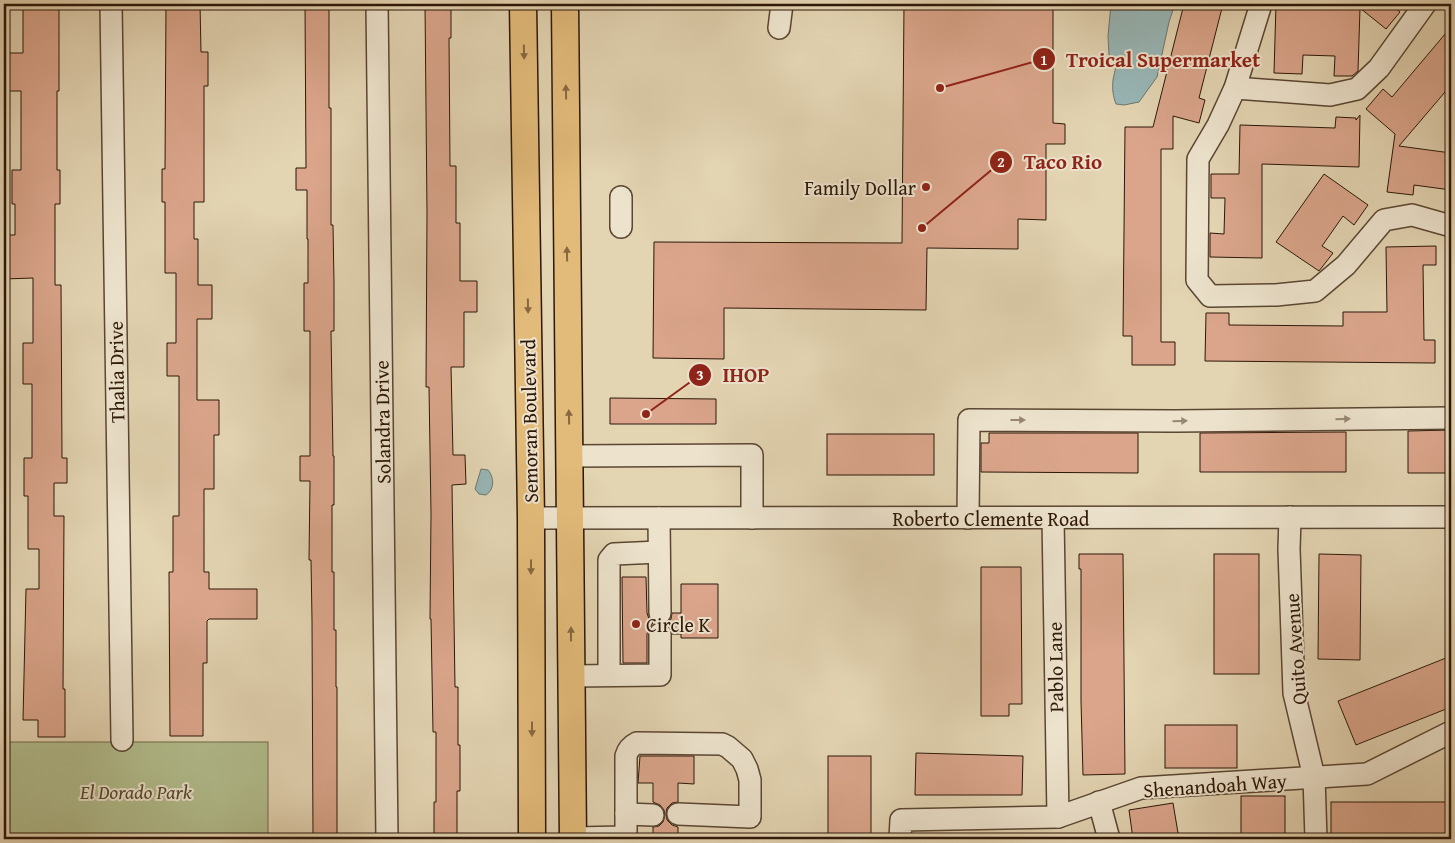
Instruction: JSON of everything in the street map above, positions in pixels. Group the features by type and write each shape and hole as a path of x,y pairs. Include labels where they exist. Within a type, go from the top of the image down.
{"main road":[{"name":"Semoran Boulevard","path":"523,4 532,839"},
{"name":"Semoran Boulevard","path":"565,4 573,838"}],"street":[{"name":"Thalia Drive","path":"111,4 122,740"},
{"name":"Solandra Drive","path":"377,4 387,839"},
{"path":"779,28 782,4"},
{"path":"1261,4 1235,88 1218,125 1198,159 1197,280 1210,296 1276,296 1315,291 1346,265 1384,220 1412,215 1451,226"},
{"path":"1235,88 1330,95 1357,89 1379,68 1425,4"},
{"path":"621,197 621,227"},
{"path":"968,518 969,420 1175,421 1451,418"},
{"path":"569,456 752,455 752,518"},
{"name":"Quito Avenue","path":"1290,517 1294,693 1314,777 1316,839"},
{"name":"Roberto Clemente Road","path":"530,518 1451,517"},
{"path":"659,518 660,613"},
{"name":"Pablo Lane","path":"1053,518 1058,817"},
{"path":"609,676 609,560 614,554 659,552"},
{"path":"571,676 660,675 660,634"},
{"name":"Shenandoah Way","path":"900,839 901,820 1058,817 1141,788 1367,774 1451,732"},
{"path":"573,838 626,838 626,756 628,750 637,743 722,744 742,758 750,780 750,817 678,814"},
{"path":"1100,802 1109,839"},
{"path":"626,814 653,815"}],"green space":[{"name":"El Dorado Park","path":"4,742 268,742 268,839 4,839"}],"water":[{"path":"1111,4 1175,4 1169,22 1157,77 1139,102 1124,105 1116,104 1114,98 1113,83 1116,66 1109,55 1108,36"},
{"path":"481,469 488,470 492,479 491,490 486,495 479,494 475,489"}],"building":[{"path":"23,4 59,4 57,170 60,170 60,204 55,204 55,285 61,285 62,458 67,458 67,483 54,483 54,516 64,516 63,689 65,689 65,737 38,737 38,720 23,720 26,589 39,589 39,549 28,549 28,496 24,496 24,458 32,458 32,384 23,384 23,343 33,343 33,278 4,279 4,235 15,235 15,204 12,204 12,170 21,170 21,91 6,91 6,53 23,53"},
{"path":"166,4 200,4 201,52 208,52 208,86 204,86 204,202 194,202 194,239 198,239 198,285 212,285 212,319 197,319 197,400 219,400 219,435 214,435 214,489 204,489 204,572 209,572 209,589 257,589 257,619 209,619 207,621 207,663 203,663 203,736 170,736 169,572 173,572 173,516 179,516 179,376 167,376 167,343 176,343 176,273 165,273 165,202 162,202 162,169 165,169"},
{"path":"305,4 329,4 331,225 333,225 334,283 334,331 331,331 334,456 332,572 334,572 334,630 336,630 337,839 313,839 312,620 311,560 309,560 310,481 300,481 300,456 310,456 310,331 304,331 304,283 308,283 307,190 296,190 296,168 306,168"},
{"path":"425,4 451,4 451,38 449,38 450,166 456,166 456,223 460,223 460,281 477,281 477,312 464,312 464,367 451,367 453,455 465,455 466,484 452,485 455,687 458,687 458,745 460,745 460,791 457,791 457,839 434,839 436,732 433,732 430,619 429,387 426,387"},
{"path":"904,4 1053,4 1053,123 1065,124 1065,144 1046,144 1046,220 1018,219 1018,249 927,248 926,310 724,308 724,359 653,358 654,242 902,243"},
{"path":"1184,4 1223,4 1199,98 1205,100 1199,123 1173,116 1173,149 1161,149 1161,342 1175,342 1175,365 1132,365 1132,336 1123,336 1125,127 1153,127"},
{"path":"1276,4 1390,4 1400,12 1386,29 1360,8 1358,71 1352,76 1334,76 1335,56 1303,55 1302,74 1274,73"},
{"path":"1451,27 1451,85 1399,146 1451,153 1451,190 1414,185 1413,195 1387,192 1395,134 1366,109 1383,89 1392,97"},
{"path":"1360,115 1359,167 1262,164 1262,258 1210,257 1210,233 1224,234 1225,198 1211,198 1211,174 1239,174 1240,125 1335,128 1336,117 1356,118 1356,120"},
{"path":"1324,174 1368,205 1354,225 1343,216 1322,246 1333,253 1319,271 1276,242"},
{"path":"1436,246 1436,265 1423,265 1424,340 1435,340 1435,363 1205,361 1206,313 1229,313 1229,325 1343,326 1343,312 1387,312 1386,247"},
{"path":"610,398 716,399 716,424 610,424"},
{"path":"1451,430 1451,473 1408,473 1408,431"},
{"path":"1346,432 1346,472 1200,472 1200,433"},
{"path":"989,433 1138,433 1138,473 981,472 981,443 989,443"},
{"path":"827,434 934,434 934,475 827,475"},
{"path":"1079,554 1123,554 1125,774 1083,775 1081,569 1079,569"},
{"path":"1214,554 1259,554 1259,674 1214,674"},
{"path":"1319,554 1361,555 1360,660 1318,659"},
{"path":"981,567 1021,567 1022,704 1009,704 1009,716 981,716"},
{"path":"622,577 646,577 647,613 653,623 647,634 647,663 623,663"},
{"path":"681,584 718,584 718,638 681,638 681,634 672,634 671,628 667,624 671,619 672,613 681,613"},
{"path":"1451,656 1451,707 1356,745 1338,701"},
{"path":"1165,725 1237,725 1237,768 1165,768"},
{"path":"916,753 1023,756 1022,795 915,795"},
{"path":"640,756 694,756 694,784 678,783 678,802 672,803 667,808 666,813 667,820 672,825 678,827 678,839 653,839 653,827 659,826 663,822 665,815 660,805 653,802 653,783 638,783"},
{"path":"828,756 871,756 871,839 828,839"},
{"path":"1241,796 1285,796 1285,839 1241,839"},
{"path":"1331,802 1451,802 1451,839 1331,839"},
{"path":"1173,803 1179,839 1133,839 1129,810"}],"place":[{"name":"Troical Supermarket","path":"940,88"},
{"name":"Family Dollar","path":"926,187"},
{"name":"Taco Rio","path":"922,228"},
{"name":"IHOP","path":"646,414"},
{"name":"Circle K","path":"636,624"}]}
